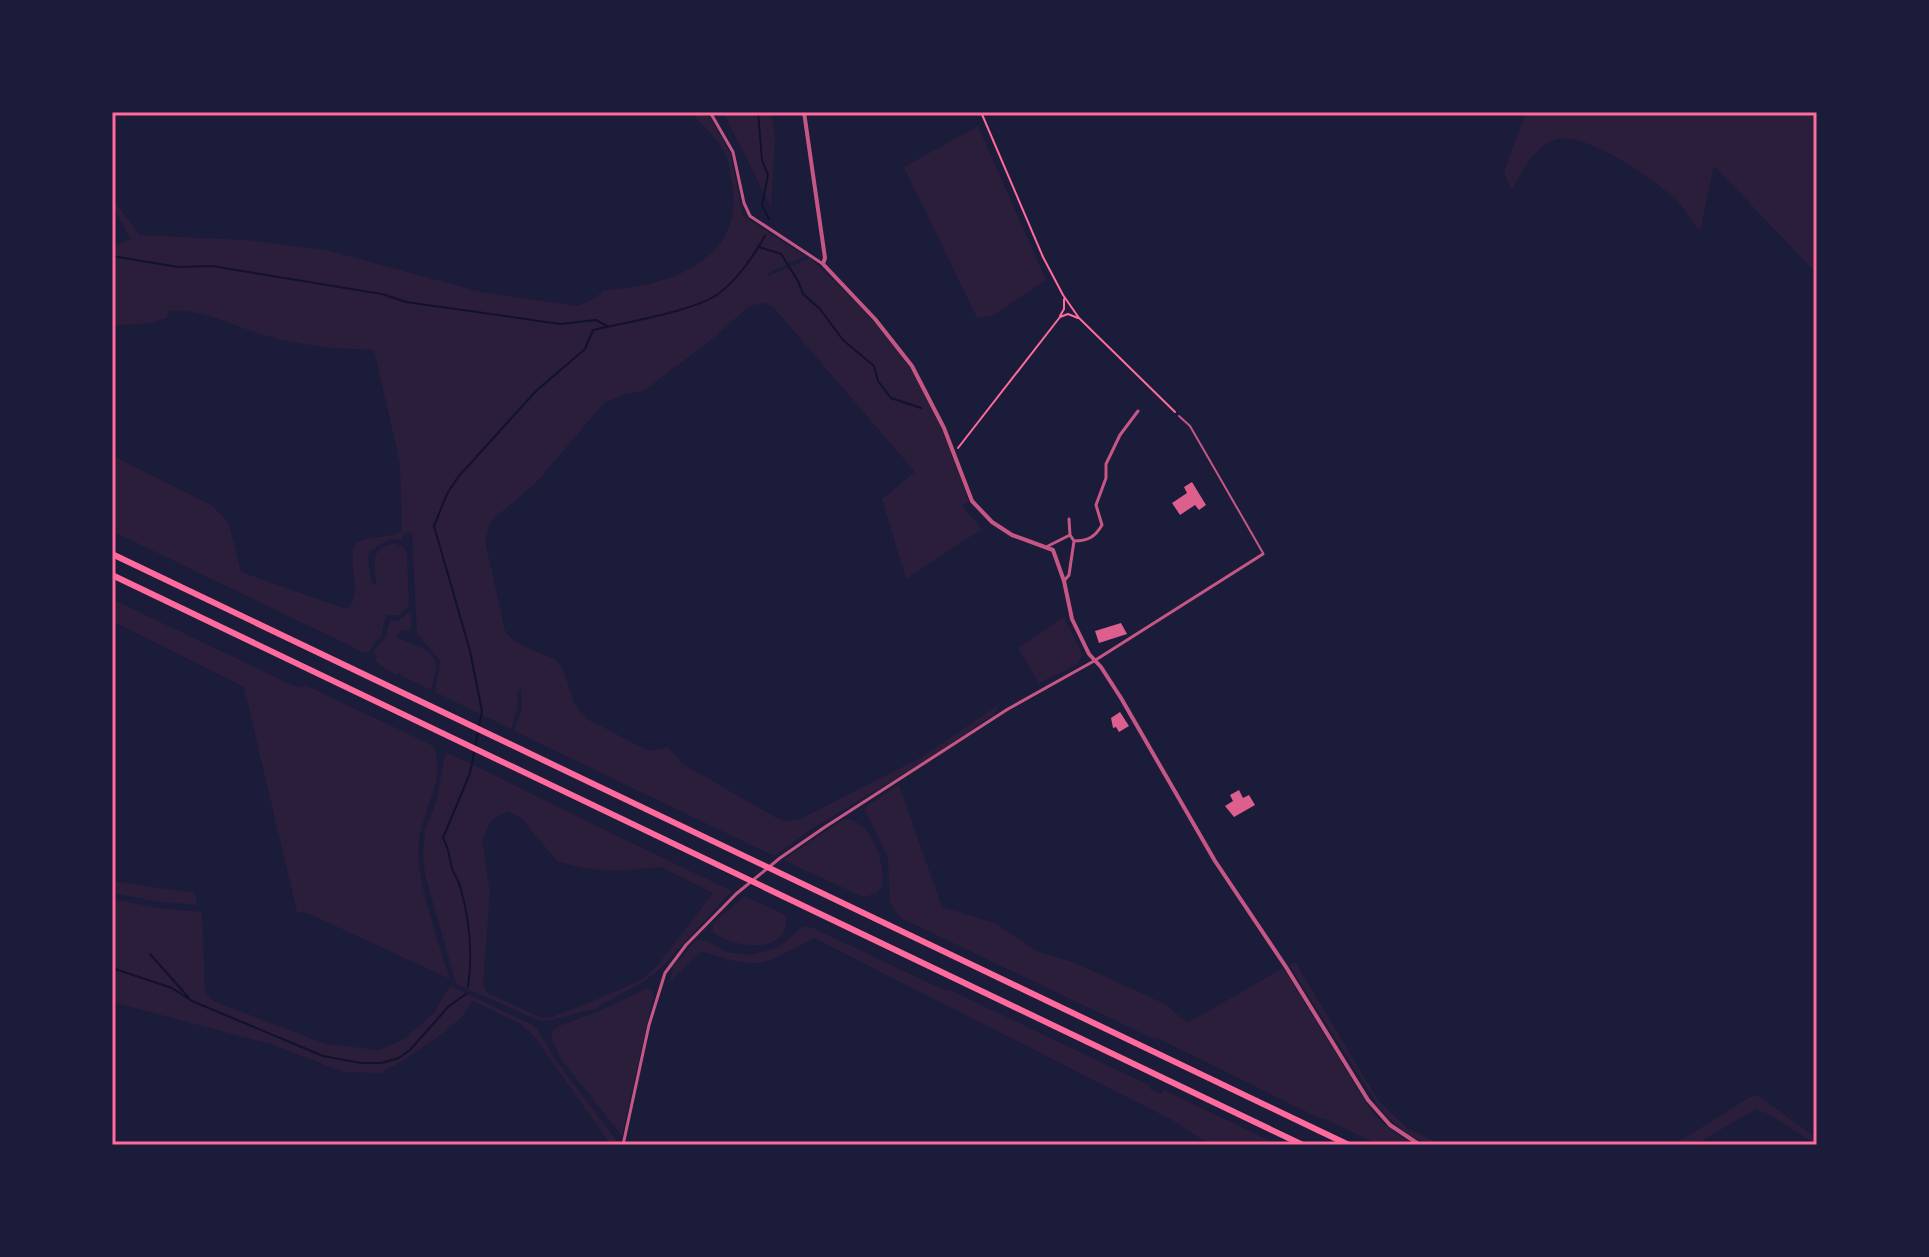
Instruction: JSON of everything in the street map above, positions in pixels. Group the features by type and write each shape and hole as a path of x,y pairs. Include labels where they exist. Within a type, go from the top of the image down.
{"highway":[{"path":"112,554 1349,1145"},
{"path":"112,575 1303,1145"}],"street":[{"path":"710,112 733,152 744,203 750,216 823,264 875,319 912,366 954,451 969,494 986,517 1012,535 1048,546 1054,552 1072,619 1094,661 1121,698 1215,861 1286,967 1368,1100 1390,1125 1420,1145"},
{"path":"804,112 825,258 823,264"},
{"path":"1074,541 1086,541 1097,534 1102,525 1096,505 1106,478 1106,464 1120,435 1138,411"},
{"path":"1064,581 1069,575 1074,541 1070,535 1069,519"},
{"path":"1048,546 1070,535"},
{"path":"623,1145 661,984 676,957 748,885 804,841 1029,696 1094,661 1263,554"}],"lane":[{"path":"1179,416 1190,426 1263,554"}],"path":[{"path":"981,112 1043,257 1063,295 1079,318 1179,416"},
{"path":"954,451 1060,317 1064,309 1063,295"},
{"path":"1060,317 1068,314 1079,318"}],"shaded area":[{"path":"691,112 707,112 731,155 743,216 805,256 768,273 769,276 810,258 875,323 909,367 935,415 956,466 969,501 962,506 982,529 906,579 882,499 915,472 774,308 764,303 749,306 716,336 644,391 604,403 535,484 491,521 485,541 505,631 515,642 556,660 563,669 575,705 589,720 649,751 668,747 683,764 786,821 800,819 922,757 1000,704 993,715 924,762 813,828 774,856 514,731 522,708 521,689 518,690 517,710 511,729 435,692 440,660 417,634 412,533 406,532 401,540 389,539 369,552 372,584 376,584 375,557 378,552 398,543 397,549 401,544 407,553 409,606 400,615 386,615 381,637 365,653 112,531 112,455 213,506 229,524 241,572 346,609 355,595 352,560 357,542 402,531 400,463 374,350 292,342 193,312 169,311 166,318 148,323 112,326 112,246 131,240 112,205 112,191 114,201 140,235 246,240 326,250 481,292 578,306 604,290 654,283 677,275 699,263 716,248 728,230 733,207 727,158"},
{"path":"723,112 771,112 775,138 771,207"},
{"path":"1526,112 1817,112 1817,274 1714,166 1700,231 1663,189 1616,157 1581,142 1566,139 1547,144 1529,161 1511,190 1504,171"},
{"path":"978,126 1046,280 992,316 977,318 904,167"},
{"path":"112,599 290,684 302,688 305,685 433,746 437,758 436,782 421,829 418,856 428,910 450,979 307,913 297,912 244,687 112,621"},
{"path":"411,611 410,631 400,630 397,638 420,647 434,658 436,670 431,690 400,673 396,675 375,661 377,655 373,653 384,640 390,620 397,621"},
{"path":"1064,617 1083,655 1078,664 1039,683 1018,648"},
{"path":"448,753 732,891 660,969 594,1009 540,1021 456,984 425,875 423,854 425,830 436,802 445,755","holes":["507,811 521,818 557,861 582,868 617,871 660,867 713,893 656,967 641,980 552,1017 542,1018 486,992 483,983 490,893 482,840 490,822"]},
{"path":"899,785 942,907 995,923 1038,952 1073,962 1163,1003 1188,1023 1283,968 1374,1115 1411,1145 1380,1145 1321,1119 901,918 890,903 888,858 865,810"},
{"path":"844,819 862,826 875,844 883,877 882,887 876,894 863,897 783,860"},
{"path":"112,881 195,893 197,905 112,893"},
{"path":"745,896 786,915 785,928 780,937 760,945 747,945 713,932 713,923"},
{"path":"112,899 202,912 205,992 213,1001 326,1044 379,1050 404,1039 434,1013 450,986 531,1024 620,1145 611,1145 533,1035 519,1023 473,1001 462,1017 443,1033 381,1073 343,1072 274,1045 112,1002"},
{"path":"804,926 946,991 948,989 1151,1086 1150,1089 1161,1094 1164,1090 1279,1145 1210,1145 1172,1120 814,938 759,963 736,961 700,951 670,982 673,967 696,940 707,941 727,952 750,955 777,948"},
{"path":"1295,962 1378,1100 1407,1128 1442,1145 1424,1142 1408,1134 1380,1109 1289,965"},
{"path":"647,988 653,991 653,997 622,1136 561,1059 551,1038 553,1030 559,1026"},
{"path":"1757,1095 1817,1138 1817,1145 1756,1109 1695,1145 1673,1145 1750,1097"}],"building":[{"path":"1192,482 1206,505 1199,510 1195,505 1180,515 1172,503 1187,493 1184,487"},
{"path":"1121,623 1127,634 1099,643 1095,631"},
{"path":"1120,712 1129,726 1119,732 1116,727 1113,728 1111,718"},
{"path":"1239,790 1243,798 1249,795 1255,805 1234,817 1225,806 1233,801 1230,795"}],"waterway":[{"path":"758,112 762,160 768,175 762,205 769,219"},
{"path":"468,987 470,936 466,911 443,838 470,773 482,711 470,651 434,526 447,494 458,477 536,391 585,349 593,330 676,311 718,294 739,274 765,236"},
{"path":"759,247 781,254 803,294 820,309 843,340 874,366 878,381 891,398 921,408"},
{"path":"112,256 178,267 212,266 382,294 406,302 560,324 596,320 607,326"},
{"path":"150,954 189,998"},
{"path":"112,968 172,988 192,1001 323,1056 361,1063 381,1063 399,1058 449,1006 466,994"}]}
